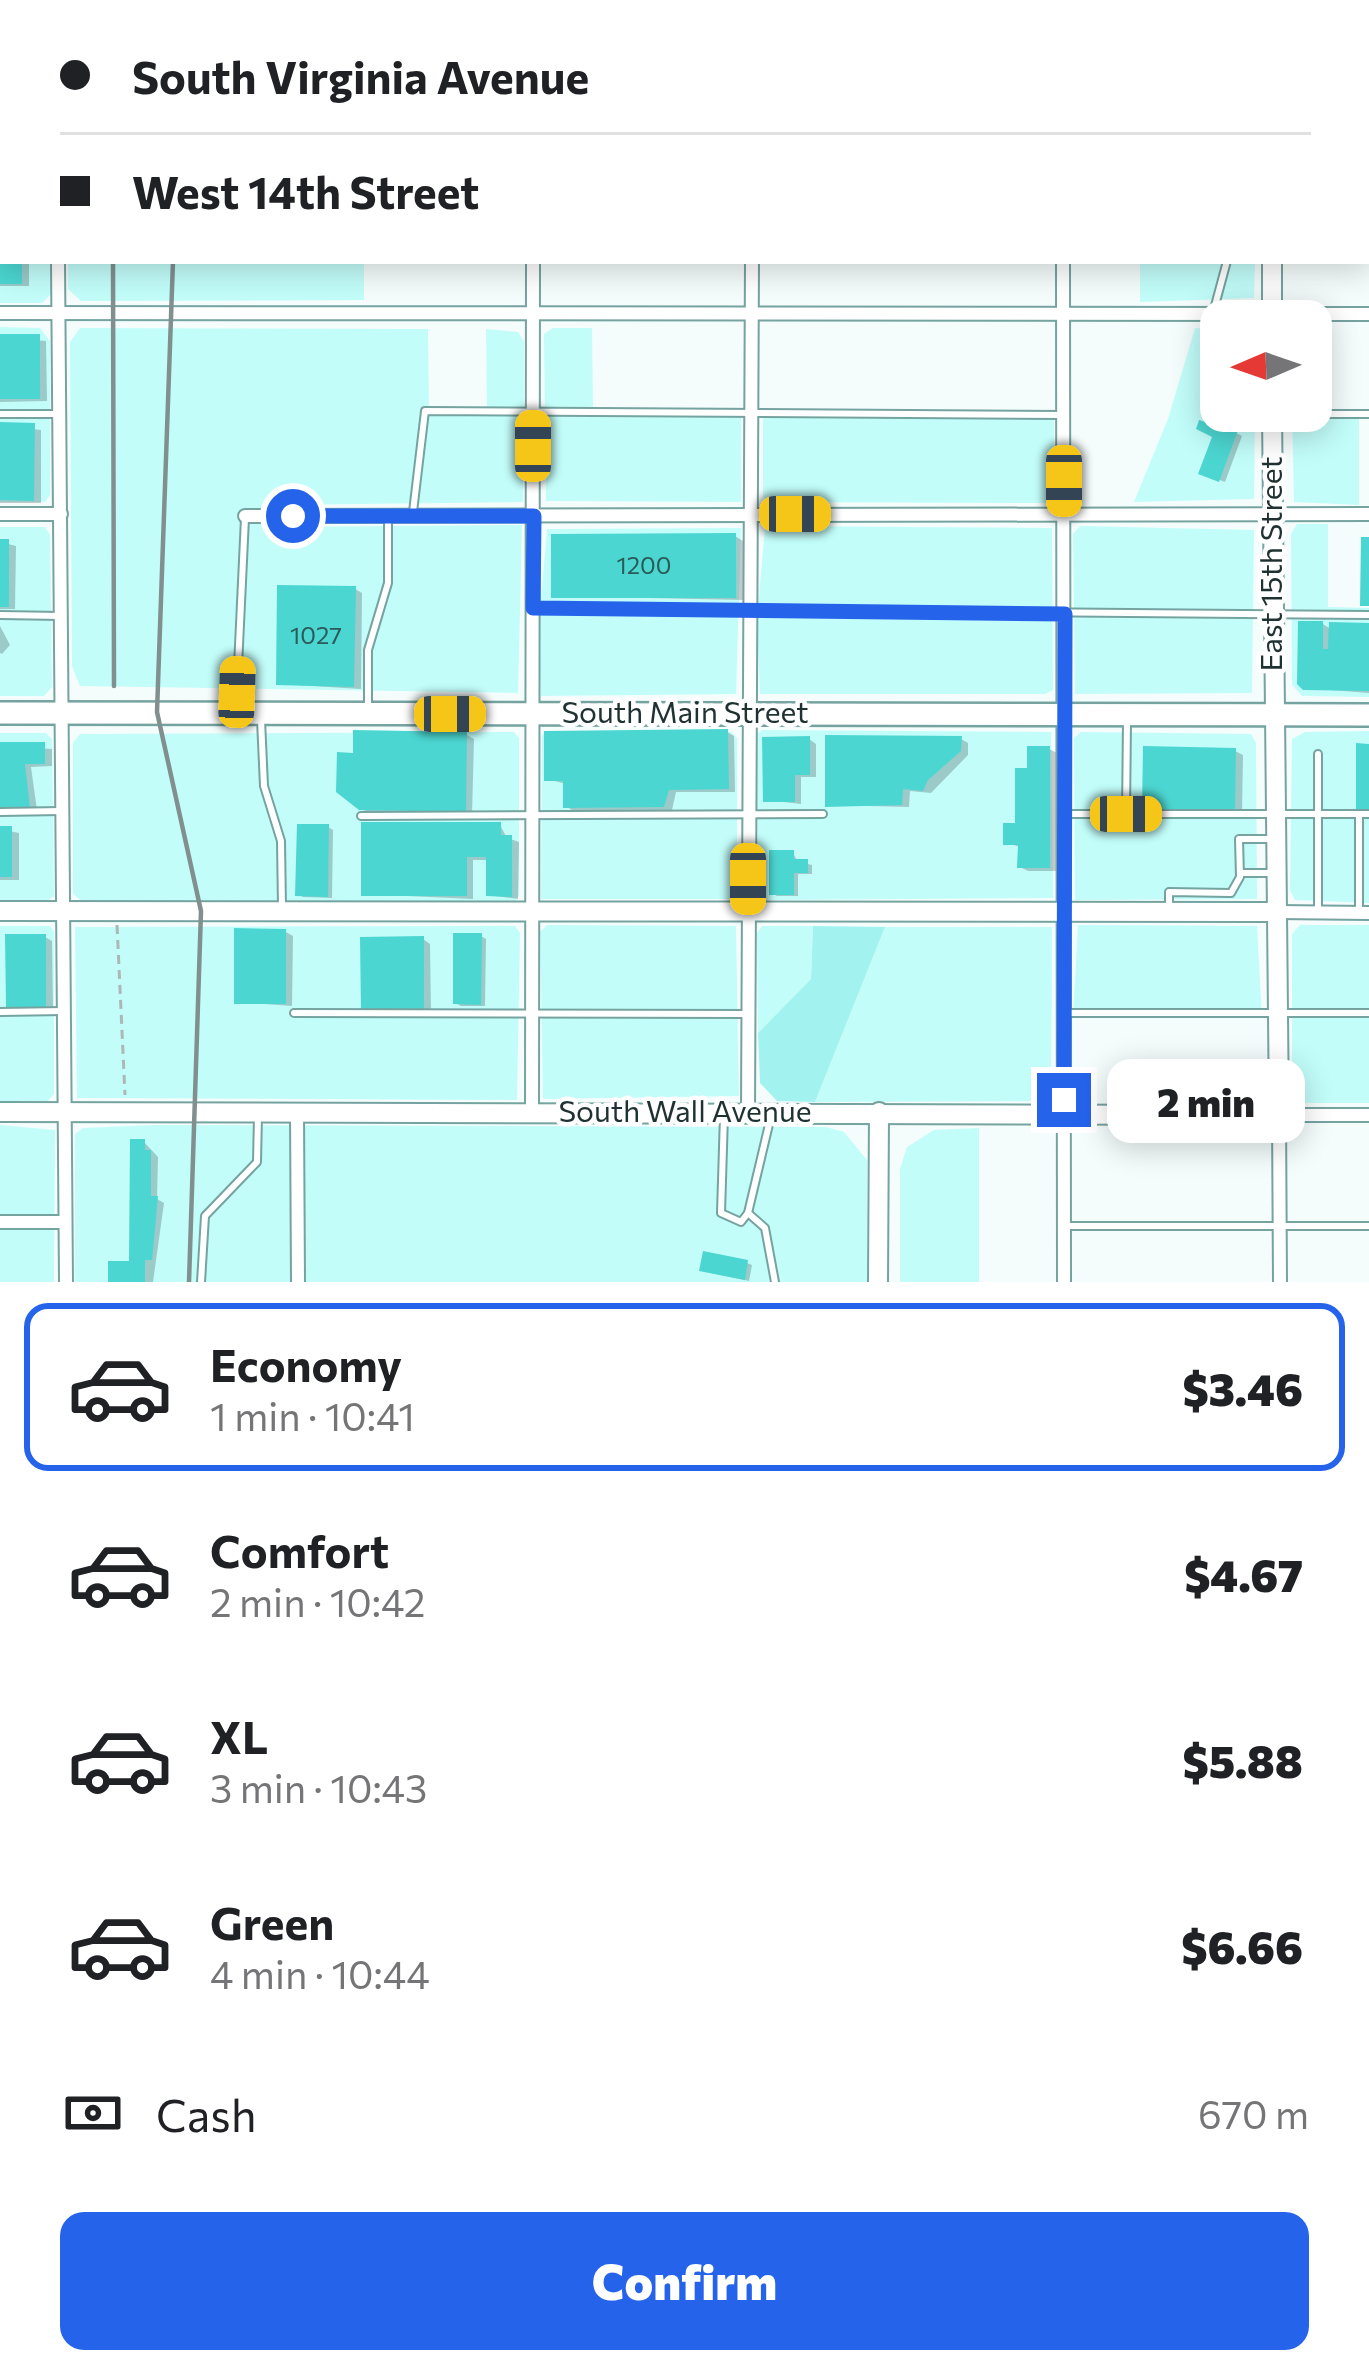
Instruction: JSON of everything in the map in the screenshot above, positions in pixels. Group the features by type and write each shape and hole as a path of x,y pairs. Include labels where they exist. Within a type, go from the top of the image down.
{"main road":[{"name":"South Main Street","path":"0,713 1369,715"}],"street":[{"path":"58,264 65,1282"},
{"path":"532,1112 533,264"},
{"path":"748,1112 752,264"},
{"path":"1064,264 1064,1282"},
{"path":"1272,300 1273,264"},
{"path":"0,314 1200,314"},
{"path":"1332,315 1369,314"},
{"name":"East 15th Street","path":"1272,432 1279,1115"},
{"path":"0,514 61,514"},
{"path":"245,516 1369,514"},
{"path":"0,911 1169,912 1231,902 1276,912 1364,913"},
{"name":"South Wall Avenue","path":"0,1112 1369,1115"},
{"path":"297,1112 298,1282"},
{"path":"878,1282 879,1112"},
{"path":"1279,1115 1280,1282"},
{"path":"0,1222 65,1222"}],"lane":[{"path":"1217,300 1226,264"},
{"path":"412,516 424,411 1064,416"},
{"path":"1332,413 1369,414"},
{"path":"0,414 60,414"},
{"path":"236,713 245,516"},
{"path":"368,713 368,650 388,583 388,516"},
{"path":"533,608 1369,615"},
{"path":"0,615 62,616"},
{"path":"261,712 264,785 281,841 282,911"},
{"path":"1126,814 1127,714"},
{"path":"1318,754 1318,912"},
{"path":"0,812 63,811"},
{"path":"361,816 823,814"},
{"path":"1065,814 1364,814 1364,913"},
{"path":"1231,902 1240,872 1239,839 1275,839"},
{"path":"1240,872 1276,873"},
{"path":"0,1012 64,1011"},
{"path":"294,1012 748,1014"},
{"path":"1064,1013 1369,1013"},
{"path":"724,1112 721,1213 740,1222 748,1213 772,1112"},
{"path":"201,1282 205,1216 257,1162 258,1113"},
{"path":"748,1213 765,1228 775,1282"},
{"path":"1064,1226 1369,1226"}],"path":[{"path":"116,911 125,1112"}],"shaded area":[{"path":"0,264 50,264 51,294 42,303 0,303"},
{"path":"68,264 364,264 364,300 81,301 68,289"},
{"path":"1140,264 1255,264 1254,298 1140,302"},
{"path":"0,327 40,328 50,341 50,495 45,502 0,502"},
{"path":"80,328 428,329 429,413 487,412 486,329 518,332 524,342 523,502 277,505 278,527 522,525 518,693 80,686 72,666 70,342"},
{"path":"553,328 592,328 593,410 741,410 741,502 546,501 544,334"},
{"path":"1195,328 1200,328 1200,432 1255,432 1254,499 1134,502 1168,419"},
{"path":"1054,410 1054,498 1048,503 768,502 763,497 763,411"},
{"path":"1332,411 1359,411 1359,505 1294,502 1292,432 1332,432"},
{"path":"1297,524 1328,524 1328,607 1369,608 1369,697 1302,696 1292,685 1291,534"},
{"path":"765,526 1052,528 1053,690 1045,694 760,694 757,622"},
{"path":"1080,526 1254,530 1252,693 1075,694 1073,534"},
{"path":"0,527 45,527 50,535 52,687 44,696 0,696"},
{"path":"741,528 736,694 541,696 538,635 547,529"},
{"path":"762,730 1051,732 1053,898 759,900 756,735"},
{"path":"1369,731 1369,903 1295,900 1290,890 1292,739 1305,732"},
{"path":"514,732 519,738 519,896 515,901 82,901 73,894 73,743 80,734"},
{"path":"731,732 737,738 737,899 541,899 542,734"},
{"path":"1081,732 1251,734 1256,743 1257,899 1075,900 1074,738"},
{"path":"0,733 46,733 52,739 54,896 47,901 0,901"},
{"path":"547,925 736,926 739,1096 543,1099 540,932"},
{"path":"1078,925 1257,926 1262,1018 1073,1018"},
{"path":"1300,925 1369,925 1369,1103 1299,1103 1292,1097 1292,934"},
{"path":"0,926 50,926 54,932 54,1094 48,1101 0,1101"},
{"path":"515,926 520,933 517,1100 77,1098 75,927"},
{"path":"762,926 813,926 811,979 758,1033 757,933"},
{"path":"813,926 885,927 815,1102 777,1101 760,1083 758,1033 811,979"},
{"path":"885,927 1052,927 1051,1101 815,1102"},
{"path":"0,1125 55,1130 54,1282 0,1282"},
{"path":"826,1127 844,1132 867,1160 867,1282 75,1282 75,1134 83,1128"},
{"path":"979,1128 979,1282 900,1282 900,1169 907,1147 934,1130"}],"building":[{"path":"0,264 22,264 22,284 0,284"},
{"path":"0,334 40,334 40,399 0,399"},
{"path":"0,422 35,423 34,501 0,500"},
{"path":"1202,432 1237,432 1219,482 1198,474 1212,437"},
{"path":"736,533 736,598 551,598 551,534"},
{"path":"1361,537 1369,537 1369,606 1360,606"},
{"path":"0,539 9,539 9,607 0,607"},
{"path":"277,585 356,586 354,687 276,685"},
{"path":"1298,621 1323,621 1323,649 1328,649 1329,622 1369,623 1369,691 1303,690 1297,684"},
{"path":"728,729 729,789 669,790 664,807 563,808 563,781 544,781 544,731"},
{"path":"353,730 467,732 466,812 359,810 336,792 337,752 353,753"},
{"path":"825,735 962,736 961,751 928,780 923,791 903,789 902,805 825,807"},
{"path":"810,736 810,775 795,775 795,802 763,802 762,737"},
{"path":"0,742 45,742 45,764 25,764 30,808 0,808"},
{"path":"1356,743 1369,744 1369,809 1356,809"},
{"path":"1027,746 1050,746 1050,868 1017,868 1018,845 1003,845 1003,823 1015,823 1015,768 1027,768"},
{"path":"1143,746 1236,748 1235,811 1142,810"},
{"path":"361,822 501,822 501,835 512,835 512,897 486,896 486,857 467,857 467,896 361,896"},
{"path":"297,824 329,824 328,897 295,896"},
{"path":"0,826 12,826 12,877 0,877"},
{"path":"769,850 794,850 794,859 808,859 808,873 794,873 794,895 769,895"},
{"path":"234,928 286,929 286,1004 234,1004"},
{"path":"453,933 482,933 481,1005 453,1004"},
{"path":"5,934 46,934 46,1007 6,1007"},
{"path":"424,936 424,1009 361,1010 360,937"},
{"path":"130,1139 145,1139 145,1150 151,1150 151,1196 158,1196 152,1260 145,1260 145,1282 108,1282 108,1261 129,1261"},
{"path":"703,1251 748,1260 745,1280 699,1271"}],"railway":[{"path":"113,264 114,686"},
{"path":"173,264 157,712 201,911 189,1282"}],"route":[{"path":"293,516 534,516 533,608 1065,614 1064,1100"}]}
